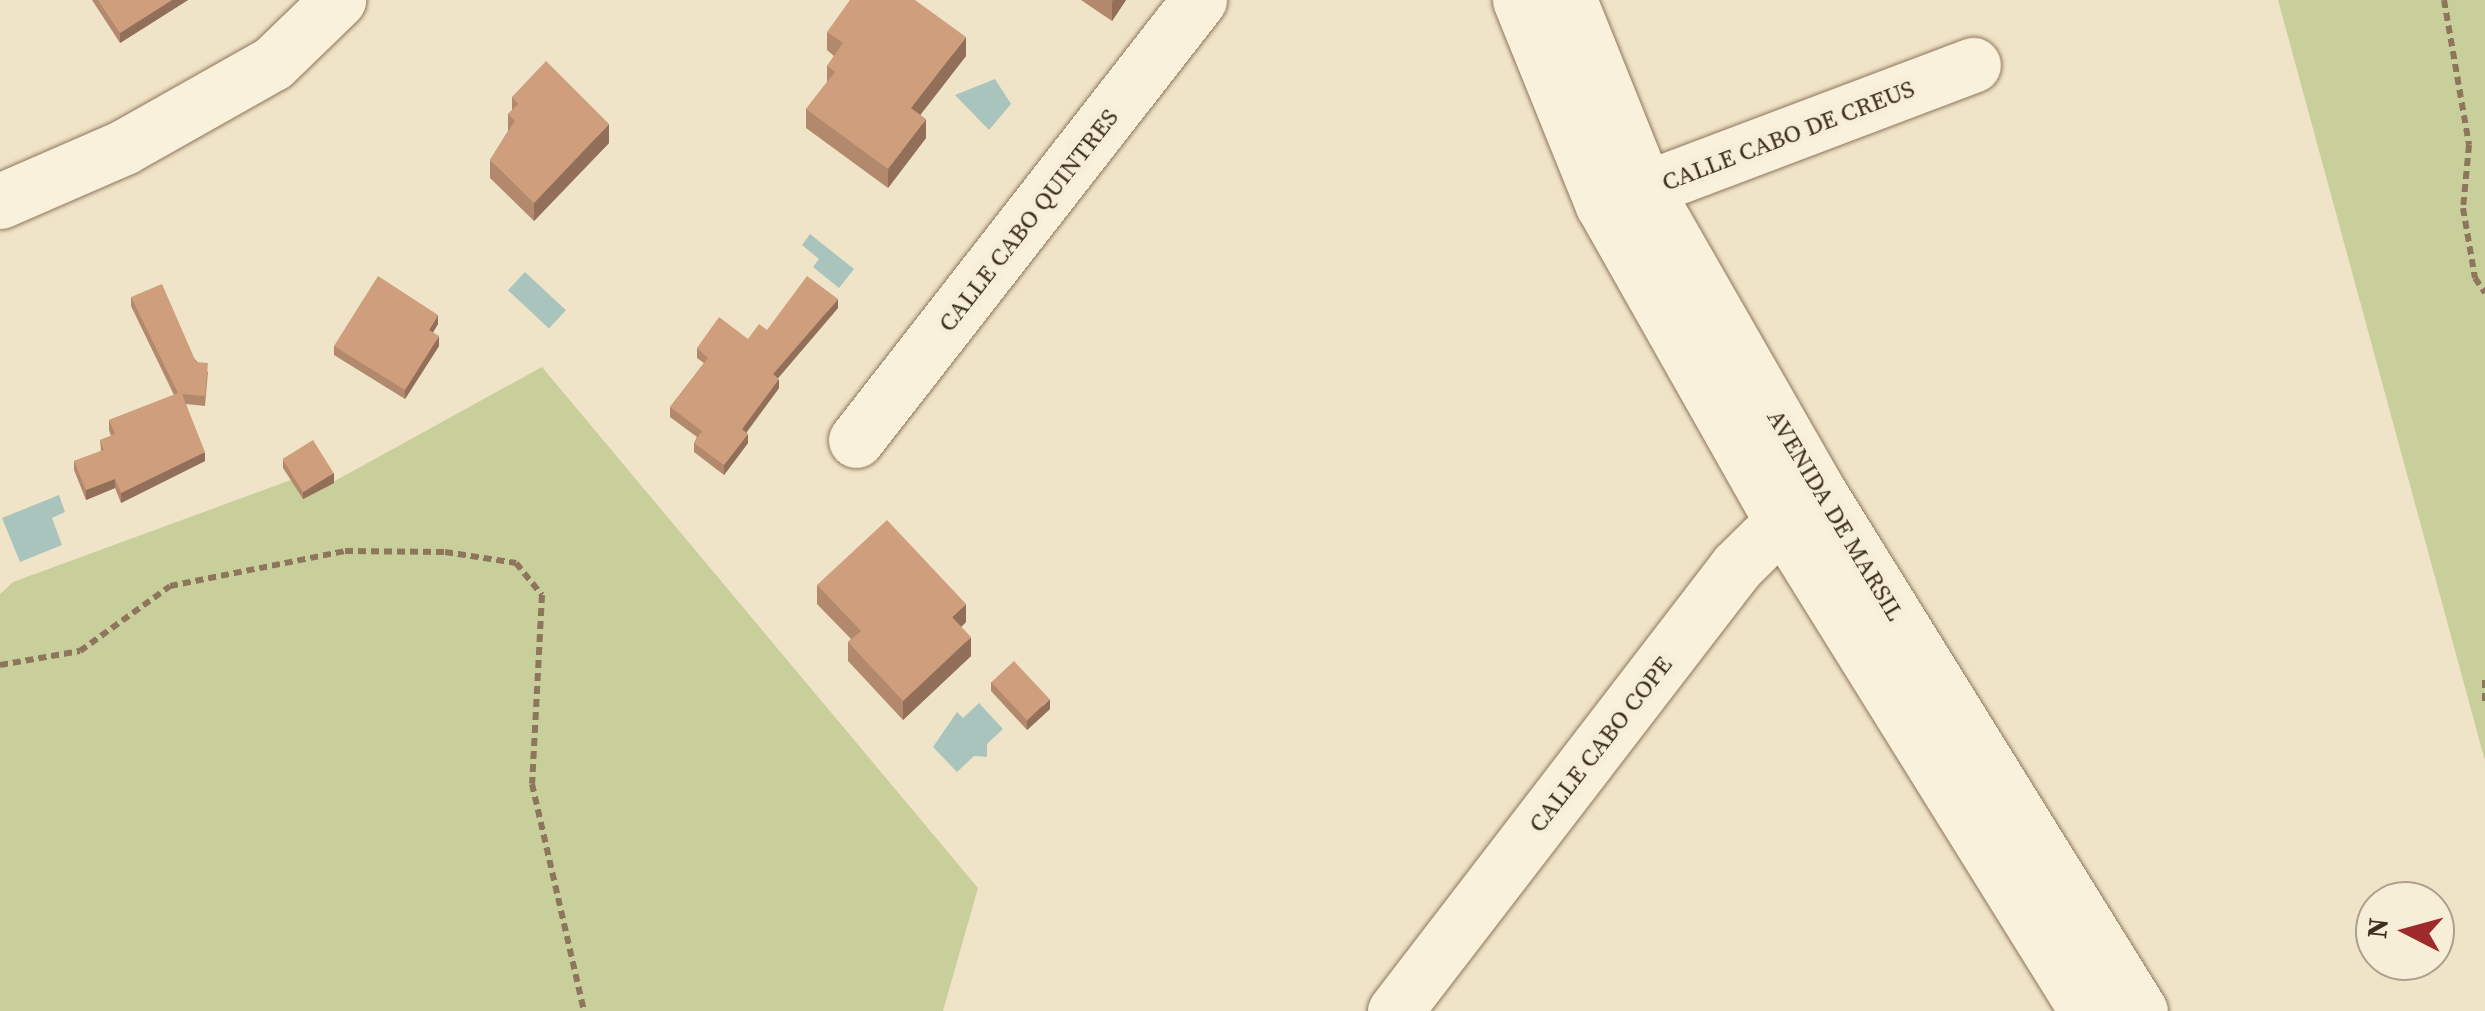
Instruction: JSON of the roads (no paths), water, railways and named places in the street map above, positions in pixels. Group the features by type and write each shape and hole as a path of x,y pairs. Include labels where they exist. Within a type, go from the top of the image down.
{"street":[{"path":"0,202 124,146 273,64 338,0"},
{"name":"CALLE CABO QUINTRES","path":"856,440 1199,0"},
{"name":"AVENIDA DE MARSIL","path":"1520,0 1624,197 2087,1011"},
{"name":"AVENIDA DE MARSIL","path":"1569,0 1624,197"},
{"name":"CALLE CABO DE CREUS","path":"1624,197 1973,65"},
{"name":"AVENIDA DE MARSIL","path":"1799,504 2140,1011"},
{"name":"CALLE CABO COPE","path":"1395,1011 1737,566 1799,504"}],"water":[{"path":"995,79 1011,104 989,130 955,95"},
{"path":"810,234 854,269 839,288 813,267 819,259 802,245"},
{"path":"525,272 566,310 549,328 508,290"},
{"path":"59,495 65,512 52,518 62,545 20,562 2,518"},
{"path":"979,703 1003,729 987,744 987,757 974,756 957,772 933,747 957,712 963,718"}]}
